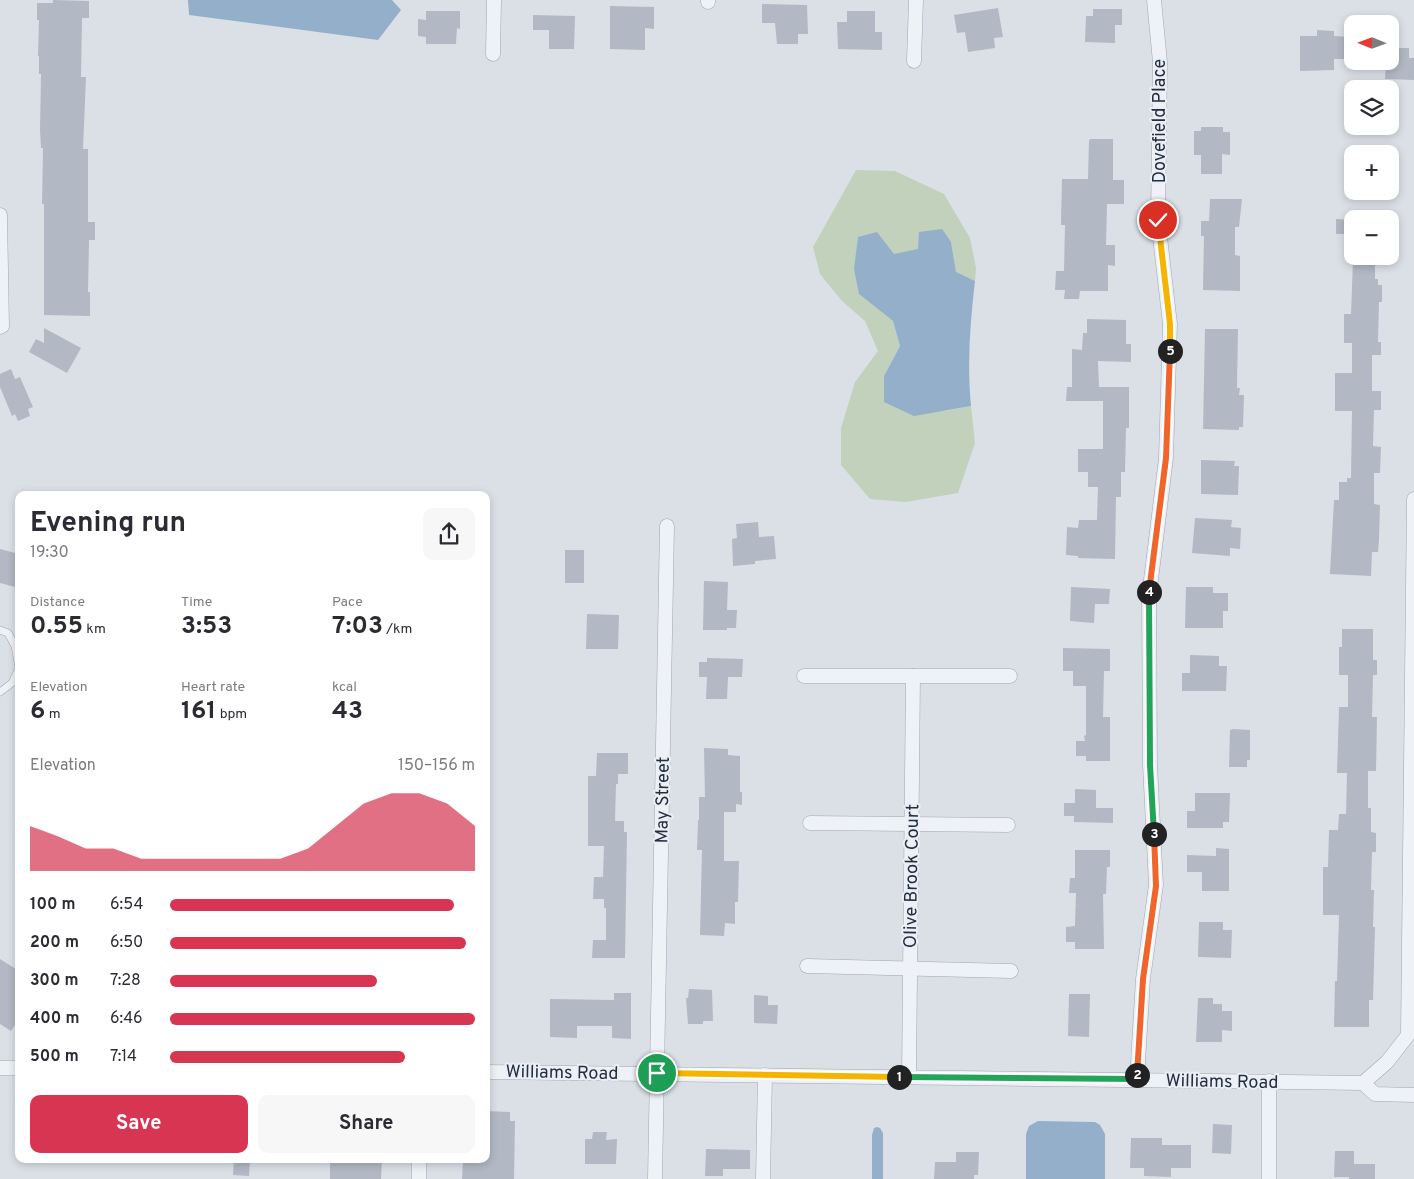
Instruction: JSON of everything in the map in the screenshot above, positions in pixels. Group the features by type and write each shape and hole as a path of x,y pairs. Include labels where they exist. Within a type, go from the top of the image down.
{"street":[{"path":"493,54 494,0"},
{"path":"914,61 916,0"},
{"name":"Dovefield Place","path":"1137,1079 1143,979 1156,886 1150,765 1149,596 1166,458 1170,324 1158,220 1160,62 1154,0"},
{"path":"0,215 2,326 0,327"},
{"path":"1363,1083 1387,1062 1408,1034 1413,724 1414,499"},
{"name":"May Street","path":"655,1179 667,526"},
{"path":"804,676 1010,676"},
{"name":"Olive Brook Court","path":"909,1077 913,676"},
{"path":"810,823 1008,825"},
{"path":"807,966 1011,971"},
{"path":"0,1068 15,1068"},
{"name":"Williams Road","path":"490,1072 1363,1083 1376,1094 1414,1095"},
{"path":"763,1179 765,1075"},
{"path":"1269,1081 1269,1179"},
{"path":"419,1163 419,1179"}],"lane":[{"path":"0,630 8,633 15,646"},
{"path":"0,692 12,683 15,677"}],"green space":[{"path":"856,170 895,171 944,194 970,238 976,268 975,281 956,273 951,242 894,255 877,232 859,294 893,321 900,346 884,376 945,411 971,406 975,443 958,493 906,502 870,499 841,465 841,428 855,382 878,351 865,321 842,301 820,274 813,247"}],"water":[{"path":"188,0 392,0 401,10 378,40 189,15"},
{"path":"942,229 951,242 956,272 975,281 969,375 971,406 914,416 884,402 884,376 900,346 893,321 859,294 854,269 858,237 877,232 894,254 918,249 919,232"},
{"path":"1038,1121 1095,1122 1100,1125 1105,1134 1105,1179 1026,1179 1026,1134 1029,1126"},
{"path":"877,1127 883,1133 883,1179 872,1179 872,1135 874,1128"}],"building":[{"path":"53,0 89,1 89,18 82,18 81,77 86,77 83,149 88,149 88,222 95,222 95,240 89,240 88,292 90,292 90,316 44,315 43,148 41,148 40,130 41,74 39,74 39,20 37,20 37,3 53,3"},
{"path":"762,4 807,5 808,34 798,34 798,44 777,44 775,23 762,23"},
{"path":"610,6 654,7 654,29 645,28 645,50 610,49"},
{"path":"998,8 1003,37 994,38 995,48 968,52 965,32 957,33 954,15"},
{"path":"1093,9 1122,9 1122,25 1115,25 1115,43 1085,42 1086,16 1093,16"},
{"path":"426,11 460,11 460,29 457,28 456,44 426,44 426,37 418,36 418,19 426,20"},
{"path":"847,11 875,11 875,32 882,32 882,50 838,49 837,22 847,22"},
{"path":"533,15 575,16 574,49 549,49 549,30 533,30"},
{"path":"1317,30 1334,31 1334,36 1344,37 1344,59 1334,59 1334,70 1300,71 1300,36 1317,36"},
{"path":"1399,48 1409,48 1409,58 1414,58 1414,80 1385,79 1386,70 1399,70"},
{"path":"1201,127 1223,127 1223,132 1230,132 1230,155 1222,154 1222,174 1201,174 1201,155 1194,155 1194,131 1201,131"},
{"path":"1113,139 1113,180 1124,180 1124,204 1107,204 1106,245 1115,245 1115,266 1108,265 1108,291 1080,291 1079,299 1064,299 1065,290 1055,290 1056,271 1064,271 1065,225 1061,225 1062,179 1088,179 1089,140"},
{"path":"1210,199 1242,199 1239,227 1235,227 1235,255 1240,256 1240,291 1203,290 1204,236 1201,236 1201,221 1209,221"},
{"path":"1336,219 1344,220 1344,234 1336,234"},
{"path":"1353,265 1375,265 1375,279 1378,279 1378,285 1382,285 1382,302 1379,302 1378,342 1381,342 1381,355 1372,355 1372,391 1381,391 1381,410 1374,410 1373,446 1381,447 1380,473 1374,473 1374,504 1380,505 1379,540 1378,552 1372,552 1371,576 1330,574 1334,500 1339,500 1339,482 1347,482 1347,478 1351,478 1352,411 1335,411 1335,373 1352,373 1352,343 1344,343 1344,314 1351,314"},
{"path":"1087,319 1126,320 1126,344 1131,344 1131,362 1098,361 1099,387 1129,387 1129,428 1126,428 1125,472 1121,472 1121,497 1116,497 1115,559 1078,558 1078,556 1066,555 1067,527 1078,528 1079,520 1097,520 1098,487 1088,487 1088,472 1078,472 1078,449 1103,449 1103,401 1066,401 1067,387 1072,387 1072,349 1082,350 1083,333 1087,333"},
{"path":"44,328 81,348 67,373 29,352 36,339 44,343"},
{"path":"1205,329 1238,329 1237,388 1240,388 1239,395 1244,395 1243,427 1239,427 1239,430 1203,429"},
{"path":"11,369 15,379 20,377 33,407 28,409 30,416 18,421 15,414 12,416 0,387 0,374"},
{"path":"1201,460 1235,461 1234,466 1239,466 1238,495 1201,494"},
{"path":"1195,518 1232,520 1231,527 1241,528 1240,549 1230,548 1230,556 1192,553"},
{"path":"758,522 759,537 774,536 776,559 755,561 755,564 733,566 732,539 737,538 736,524"},
{"path":"0,549 15,553 15,587 0,583"},
{"path":"565,550 584,550 584,583 565,583"},
{"path":"704,581 728,582 727,610 737,610 736,628 703,630"},
{"path":"1071,587 1110,589 1109,604 1095,604 1094,623 1070,621"},
{"path":"1186,587 1213,587 1213,593 1228,593 1228,611 1223,611 1223,628 1185,628"},
{"path":"587,614 619,615 618,649 586,649"},
{"path":"1342,629 1373,629 1373,660 1377,660 1377,675 1373,675 1372,717 1377,717 1376,771 1368,771 1368,808 1371,808 1371,832 1376,833 1376,852 1372,852 1371,890 1374,890 1373,927 1375,927 1373,1000 1369,1000 1369,1027 1334,1027 1339,915 1323,915 1323,867 1328,867 1329,830 1338,830 1339,814 1346,814 1347,773 1337,773 1339,707 1348,707 1348,675 1339,675 1339,647 1342,647"},
{"path":"1063,648 1110,649 1110,671 1104,671 1103,717 1110,717 1110,761 1086,761 1086,756 1076,756 1076,741 1085,741 1084,736 1086,735 1086,686 1073,686 1073,671 1063,671"},
{"path":"1190,655 1219,656 1219,666 1227,666 1226,691 1182,691 1182,673 1190,673"},
{"path":"707,658 743,659 742,677 728,677 727,699 706,699 707,677 699,677 699,662 707,662"},
{"path":"1230,730 1250,730 1250,760 1247,760 1247,767 1229,767"},
{"path":"704,748 728,749 728,755 740,756 742,805 736,804 736,812 724,812 724,861 739,861 738,902 735,902 735,924 725,923 724,936 700,935 702,850 697,850 699,797 705,797"},
{"path":"597,753 628,753 628,774 618,774 618,784 616,784 615,821 624,821 624,832 627,832 625,958 592,958 593,940 606,940 606,908 604,908 604,899 593,899 594,877 603,877 604,846 588,846 588,776 596,776"},
{"path":"1075,789 1096,790 1096,808 1113,808 1113,823 1074,822 1074,816 1064,816 1064,803 1075,803"},
{"path":"1195,793 1230,793 1229,822 1223,822 1223,828 1187,828 1187,811 1195,811"},
{"path":"1216,848 1229,849 1229,891 1202,891 1202,872 1187,872 1187,855 1216,856"},
{"path":"1075,850 1110,850 1110,867 1107,867 1106,894 1103,894 1104,949 1075,949 1075,942 1066,942 1066,927 1075,926 1076,893 1069,893 1070,878 1075,878"},
{"path":"1199,922 1223,922 1223,930 1232,930 1231,958 1198,957"},
{"path":"0,959 15,968 15,1025 11,1031 0,1024"},
{"path":"689,989 712,990 713,1021 703,1021 703,1024 688,1024 686,998 688,998"},
{"path":"614,993 631,993 631,1039 612,1038 612,1026 577,1026 577,1038 550,1037 550,999 614,1000"},
{"path":"1069,994 1090,994 1089,1037 1068,1036"},
{"path":"754,995 768,996 768,1005 778,1005 777,1024 754,1023"},
{"path":"1198,998 1213,998 1213,1004 1222,1004 1222,1011 1232,1011 1232,1031 1222,1030 1222,1042 1196,1042"},
{"path":"490,1111 510,1112 510,1121 515,1121 514,1179 462,1179 463,1163 490,1163"},
{"path":"1213,1124 1232,1125 1231,1154 1212,1153"},
{"path":"593,1132 607,1132 606,1140 617,1139 616,1164 585,1164 585,1139 592,1139"},
{"path":"1131,1138 1162,1138 1162,1145 1191,1145 1191,1168 1171,1168 1171,1177 1144,1176 1144,1168 1130,1168"},
{"path":"706,1149 750,1150 750,1169 723,1169 723,1176 705,1176"},
{"path":"1335,1151 1354,1151 1354,1164 1375,1164 1375,1179 1334,1177"},
{"path":"956,1152 979,1152 978,1175 974,1175 974,1179 934,1179 935,1162 956,1162"},
{"path":"234,1163 250,1163 249,1176 233,1175"},
{"path":"330,1163 382,1163 381,1179 330,1179"}],"route":[{"path":"657,1073 1137,1079 1143,979 1156,886 1150,765 1149,596 1166,458 1170,324 1158,220"}]}
